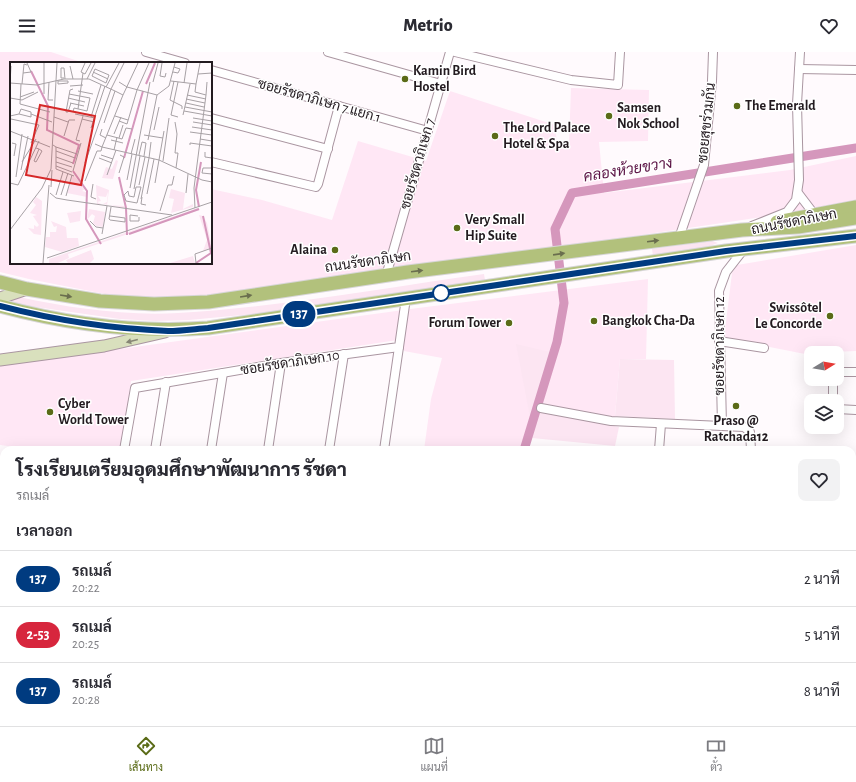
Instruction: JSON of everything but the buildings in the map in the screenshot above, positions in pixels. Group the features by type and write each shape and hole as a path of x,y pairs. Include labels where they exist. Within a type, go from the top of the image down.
{"main road":[{"name":"ถนนรัชดาภิเษก","path":"742,230 814,214 856,207"},
{"name":"ถนนรัชดาภิเษก","path":"0,282 27,289 100,301 178,304 208,302 386,276 614,246 742,230 798,227 856,218"},
{"name":"ถนนรัชดาภิเษก","path":"741,249 800,235 856,227"},
{"name":"ถนนรัชดาภิเษก","path":"0,306 23,312 97,324 170,331 208,328 741,249 856,236"}],"street":[{"path":"146,52 182,62"},
{"path":"328,52 441,84"},
{"name":"ซอยรัชดาภิเษก 7","path":"386,276 450,52"},
{"path":"455,52 571,80 618,85 620,52"},
{"name":"ซอยสุขร่วมกัน","path":"679,238 704,165 714,52"},
{"path":"742,230 787,212 796,200 798,193 799,170 797,104 800,52"},
{"path":"799,69 856,70"},
{"name":"ซอยรัชดาภิเษก 7 แยก 1","path":"212,70 428,131"},
{"path":"212,162 316,187 339,106"},
{"path":"212,118 328,149"},
{"path":"798,193 814,214"},
{"name":"ซอยรัชดาภิเษก 12","path":"722,426 719,341 721,284 726,272 741,249"},
{"path":"0,298 27,289"},
{"path":"385,446 406,298"},
{"path":"0,360 104,346 170,331"},
{"path":"719,341 764,348"},
{"name":"ซอยรัชดาภิเษก 10","path":"125,446 134,390 142,386 282,363 399,347"},
{"path":"329,446 344,354"},
{"path":"269,446 282,363"},
{"path":"844,373 856,372"},
{"path":"212,446 223,373"},
{"path":"157,446 166,382"},
{"path":"540,408 611,421 748,428 750,446"},
{"path":"844,409 856,410"},
{"path":"659,446 661,424"}],"shaded area":[{"path":"0,52 51,52 81,62 10,62 10,264 212,264 212,189 262,200 332,220 358,141 426,161 450,91 555,125 557,144 569,143 571,88 649,90 648,141 599,142 604,193 790,170 856,156 856,203 245,294 153,300 120,297 0,272"},
{"path":"712,241 718,243 707,247 653,256 652,249"},
{"path":"856,245 856,351 844,352 844,346 804,346 804,354 724,338 732,273 737,265"},
{"path":"484,274 485,280 265,313 189,320 156,321 120,319 8,303 9,300 19,297 58,305 98,310 158,314 178,313 293,302"},
{"path":"648,279 646,359 620,359 614,426 532,410 521,446 425,446 431,399 442,358 404,351 404,339 131,381 122,446 0,445 0,363 113,350 418,308"},
{"path":"516,344 550,352 530,417"},
{"path":"620,359 674,360 675,419 615,416"},
{"path":"539,411 619,427 615,446 532,438"}],"waterway":[{"name":"คลองห้วยขวาง","path":"525,446 557,342 564,303 555,229 572,193 856,148"}],"bus line":[{"name":"137","path":"0,306 23,312 97,324 170,331 208,328 726,251 856,236"}],"place":[{"name":"Kamin Bird Hostel","path":"405,79"},
{"name":"The Emerald","path":"737,106"},
{"name":"Samsen Nok School","path":"609,116"},
{"name":"The Lord Palace Hotel & Spa","path":"495,136"},
{"name":"Very Small Hip Suite","path":"457,228"},
{"name":"Alaina","path":"335,250"},
{"name":"Swissôtel Le Concorde","path":"830,316"},
{"name":"Bangkok Cha-Da","path":"594,321"},
{"name":"Forum Tower","path":"509,323"},
{"name":"Praso @ Ratchada12","path":"736,406"},
{"name":"Cyber World Tower","path":"50,412"}]}
